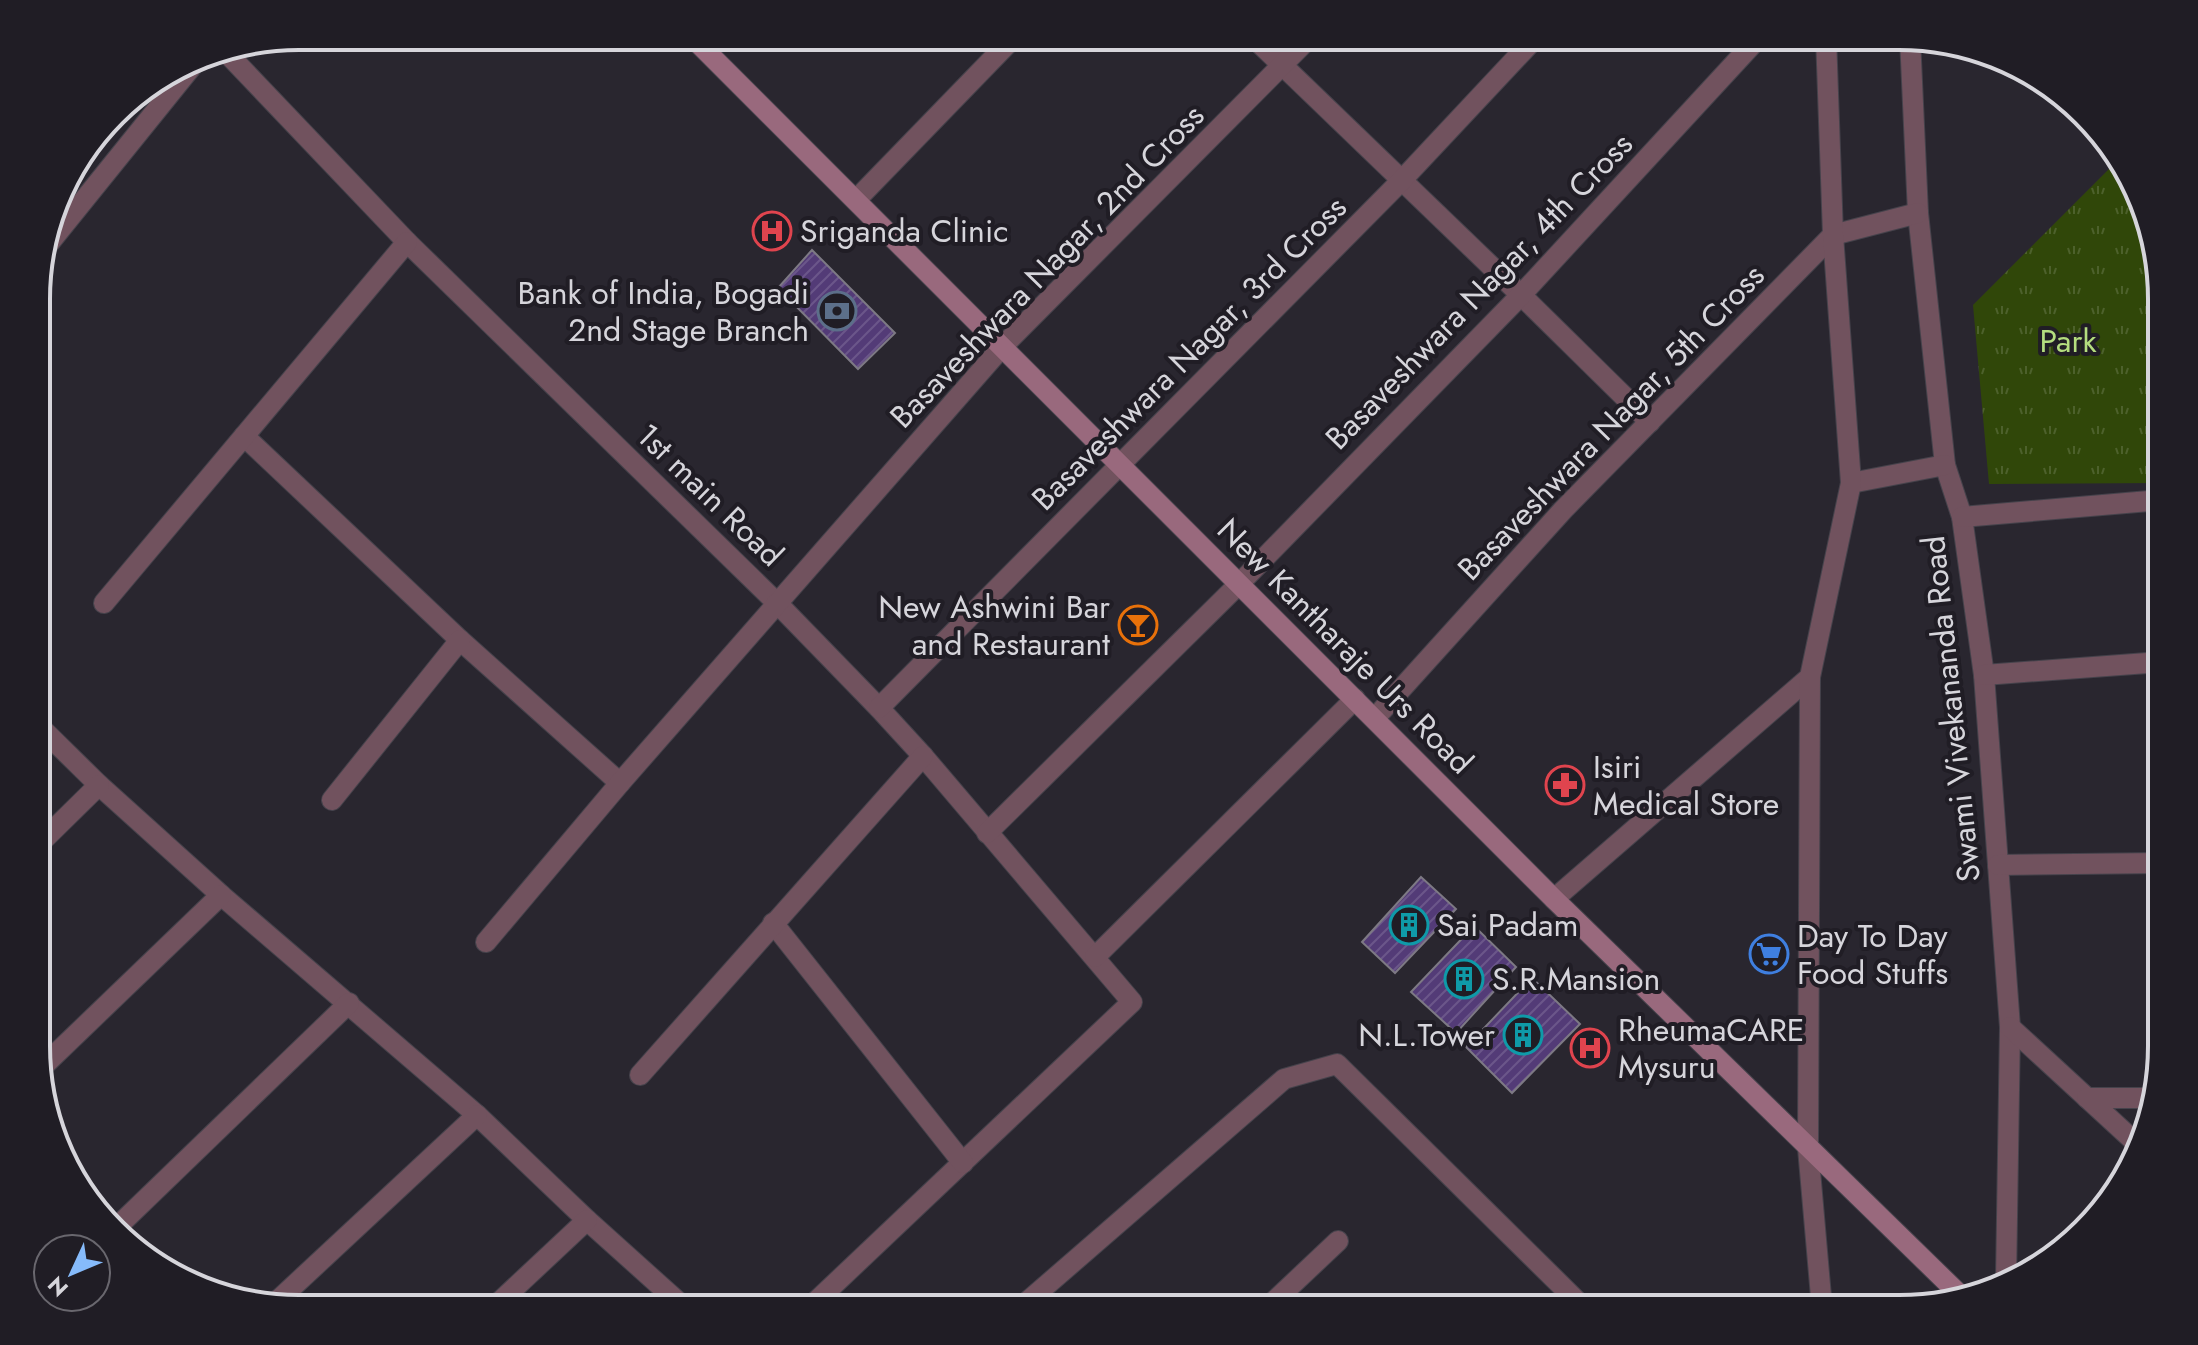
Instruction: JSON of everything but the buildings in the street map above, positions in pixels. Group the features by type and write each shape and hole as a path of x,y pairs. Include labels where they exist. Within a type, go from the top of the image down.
{"main road":[{"name":"New Kantharaje Urs Road","path":"705,50 1554,899 1953,1289"}],"street":[{"path":"856,200 1001,50"},
{"path":"1266,50 1650,422"},
{"name":"Basaveshwara Nagar, 2nd Cross","path":"486,942 620,783 1002,347 1297,50"},
{"name":"Basaveshwara Nagar, 3rd Cross","path":"879,708 1402,180 1524,50"},
{"name":"Basaveshwara Nagar, 4th Cross","path":"987,833 1239,584 1521,295 1747,50"},
{"path":"1821,1294 1808,1148 1810,677 1851,483 1833,235 1826,50"},
{"name":"Swami Vivekananda Road","path":"1911,51 1918,213 1945,465 1962,517 1984,675 2010,1027 2006,1270"},
{"name":"1st main Road","path":"233,59 407,242 778,604 879,708 1132,1002 963,1163"},
{"path":"59,230 180,81"},
{"path":"1833,235 1918,213"},
{"name":"Basaveshwara Nagar, 5th Cross","path":"1375,718 1563,510 1833,235"},
{"path":"104,603 407,242"},
{"path":"244,436 460,640 620,783"},
{"path":"1851,483 1945,465"},
{"path":"1962,517 2147,501"},
{"path":"332,800 460,640"},
{"path":"1984,675 2147,663"},
{"path":"1554,899 1810,677"},
{"path":"1095,957 1355,699"},
{"path":"50,737 221,895 477,1115 670,1295"},
{"path":"640,1075 923,756"},
{"path":"50,833 99,785"},
{"path":"1998,865 2147,863"},
{"path":"51,1059 221,895"},
{"path":"773,923 963,1163 823,1295"},
{"path":"123,1222 349,1003"},
{"path":"2010,1027 2130,1137"},
{"path":"1036,1295 1284,1079 1337,1064 1570,1294"},
{"path":"2087,1098 2142,1098"},
{"path":"285,1294 477,1115"},
{"path":"507,1295 587,1220"},
{"path":"1281,1294 1338,1241"}],"green space":[{"name":"Park","path":"2111,167 2129,204 2140,235 2146,266 2147,483 1989,484 1973,305"}],"place":[{"name":"Sriganda Clinic","path":"772,231"},
{"name":"Bank of India, Bogadi 2nd Stage Branch","path":"837,311"},
{"name":"New Ashwini Bar and Restaurant","path":"1138,625"},
{"name":"Isiri Medical Store","path":"1565,785"},
{"name":"Sai Padam","path":"1409,925"},
{"name":"Day To Day Food Stuffs","path":"1769,954"},
{"name":"S.R.Mansion","path":"1464,979"},
{"name":"N.L.Tower","path":"1523,1035"},
{"name":"RheumaCARE Mysuru","path":"1590,1048"}]}
